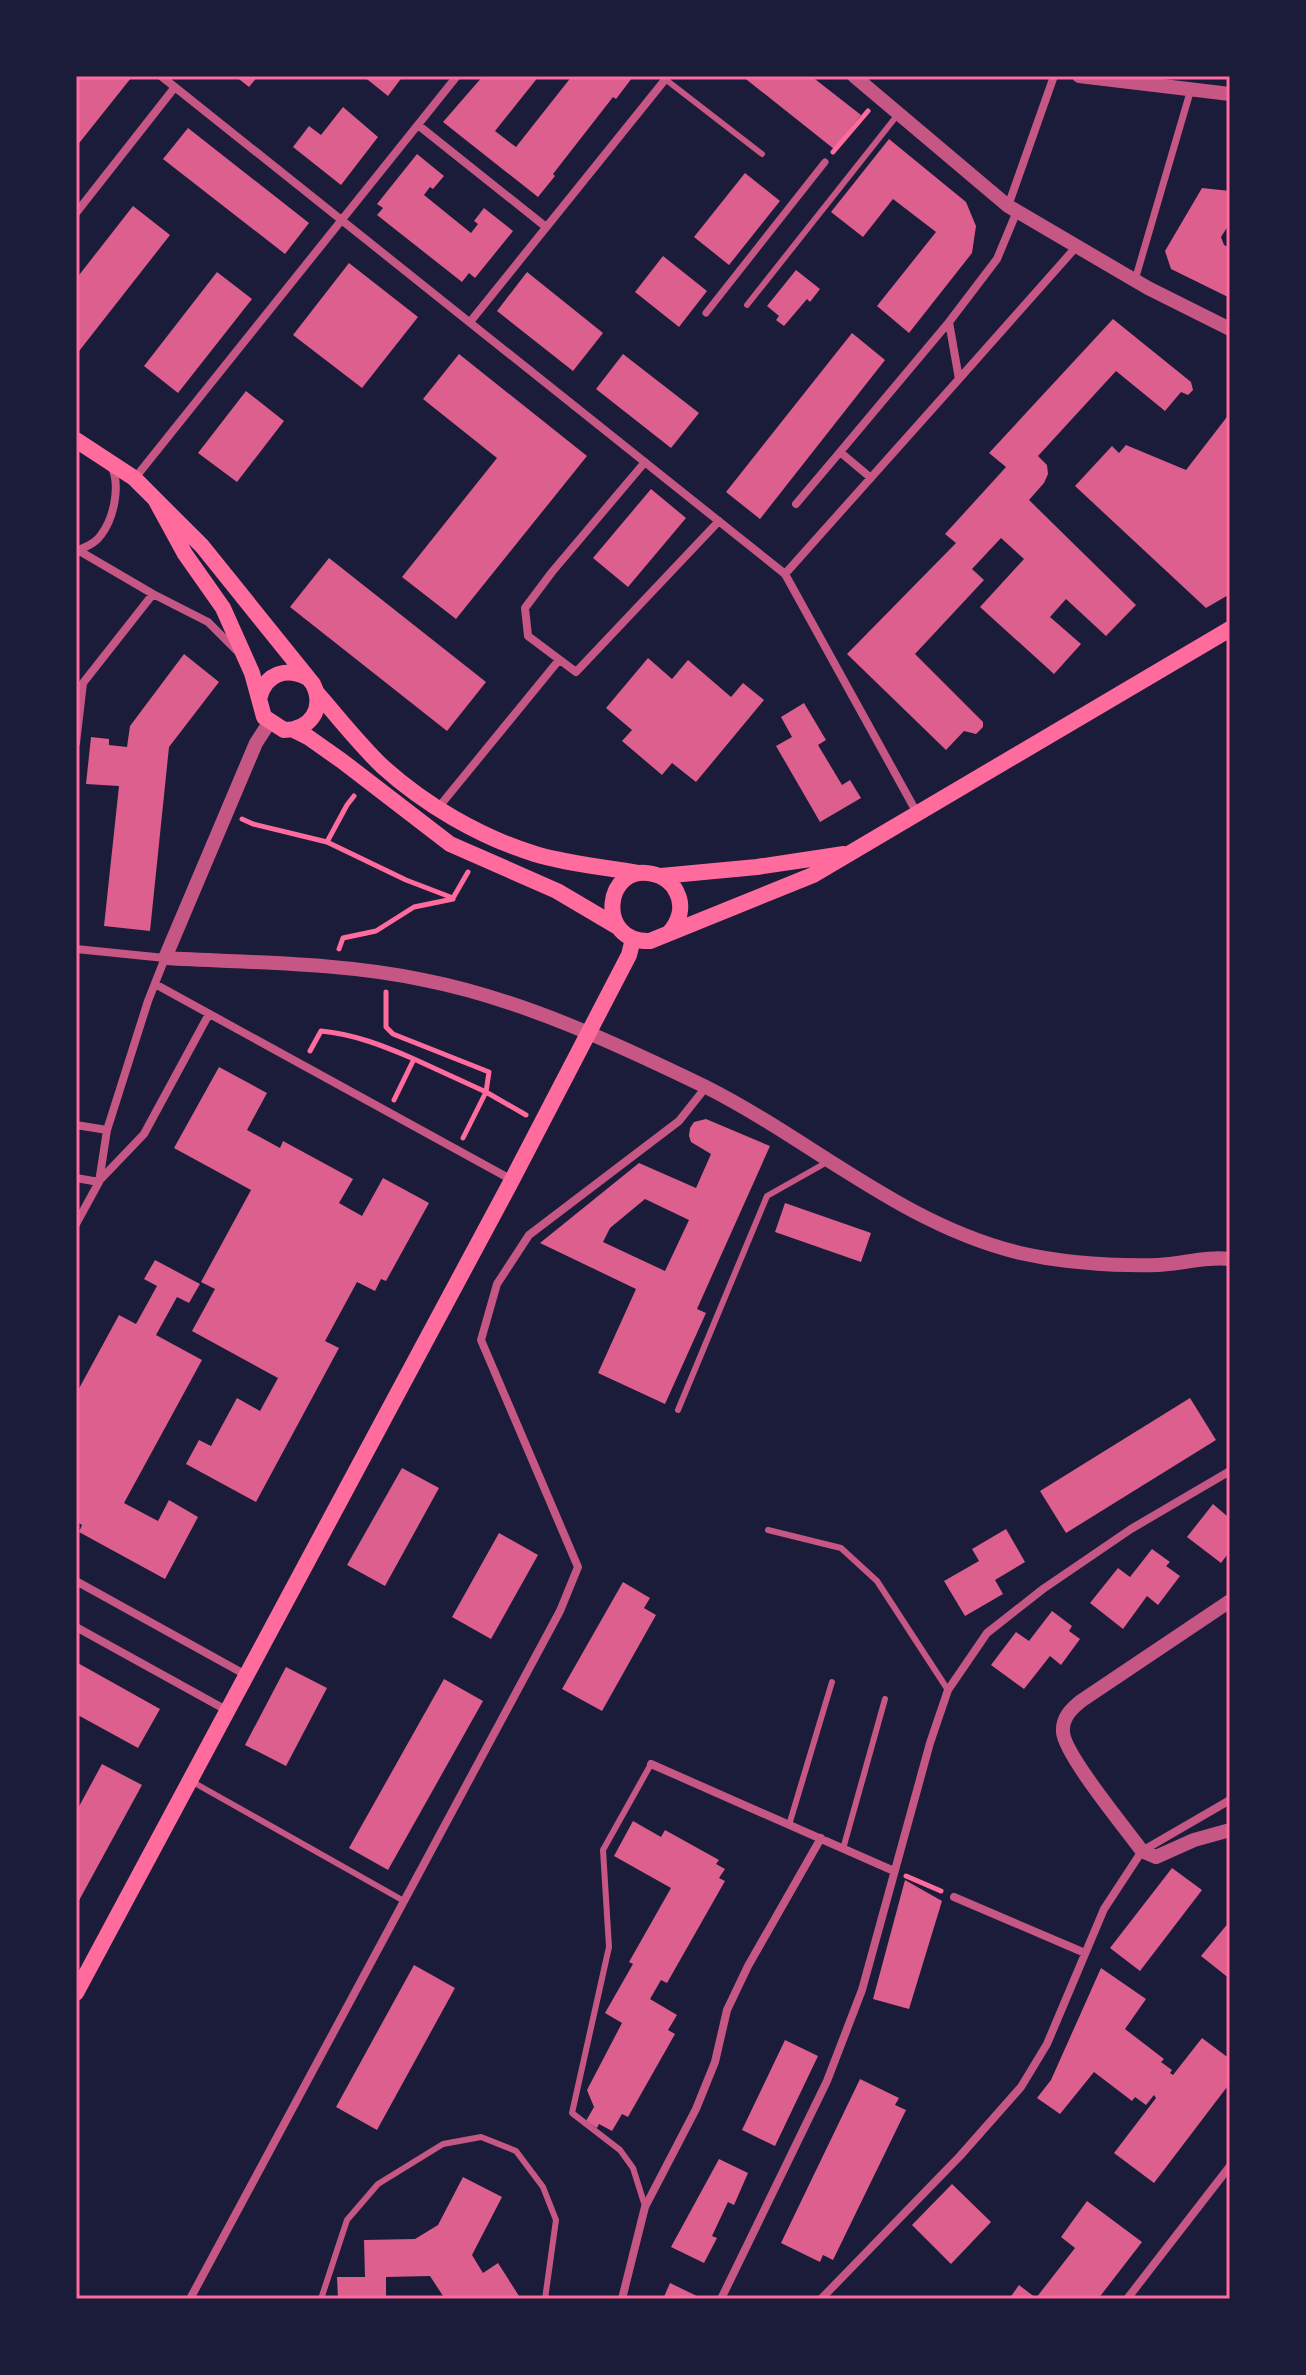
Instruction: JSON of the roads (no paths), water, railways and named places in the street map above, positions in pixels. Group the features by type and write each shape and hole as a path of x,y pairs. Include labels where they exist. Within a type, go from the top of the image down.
{"main road":[{"path":"76,440 134,478 202,546 317,693 381,764 437,808 474,828 534,854 661,876 757,867 854,853"},
{"path":"155,499 185,554 223,608 252,673 261,710 269,723 308,737 440,837 477,858 557,891 633,939 650,941 813,875 1230,629"},
{"path":"260,696 265,684 278,674 297,673 306,677"},
{"path":"294,730 311,721 316,712 317,693"},
{"path":"618,927 613,917 614,894 629,877 639,873"},
{"path":"661,876 670,882 680,903 676,925 669,933"},
{"path":"76,1993 512,1180 629,955 633,939"}],"street":[{"path":"161,76 785,574 918,815"},
{"path":"134,478 457,76"},
{"path":"854,76 872,87 1012,208 1135,280 1230,329"},
{"path":"796,504 949,322 997,259 1054,76"},
{"path":"1079,76 1194,82 1230,94"},
{"path":"470,322 666,78"},
{"path":"1135,280 1194,82"},
{"path":"76,213 175,87"},
{"path":"418,125 546,227"},
{"path":"706,313 825,162"},
{"path":"785,574 1077,246"},
{"path":"949,322 959,379"},
{"path":"840,452 871,478"},
{"path":"106,458 114,470 114,504 101,536 78,549 153,594 208,622 244,659"},
{"path":"645,462 525,608 528,636 576,672 719,521"},
{"path":"76,743 80,683 153,594"},
{"path":"437,808 559,660"},
{"path":"99,1182 107,1130 155,984 226,811 256,743 269,723"},
{"path":"76,949 386,973 464,989 543,1014 706,1087 780,1128 875,1191 958,1231 1018,1252 1072,1262 1159,1265 1226,1256"},
{"path":"155,984 512,1180"},
{"path":"76,1224 99,1182 144,1134 209,1014"},
{"path":"190,2299 560,1611 578,1567 481,1340 497,1284 529,1235 679,1121 706,1087"},
{"path":"76,1125 107,1130"},
{"path":"76,1178 99,1182"},
{"path":"721,2299 827,2081 862,1990 930,1743 948,1690 987,1633 1043,1589 1131,1529 1230,1471"},
{"path":"76,1581 246,1676"},
{"path":"1230,1601 1081,1701 1064,1721 1065,1741 1070,1751 1142,1851 1156,1857 1194,1840 1230,1830"},
{"path":"76,1627 228,1711"},
{"path":"651,1764 894,1871"},
{"path":"821,2299 960,2156 1021,2087 1047,2044 1104,1909 1142,1851 1230,1800"},
{"path":"622,2299 645,2207 696,2109 715,2062 727,2010 748,1966 821,1838"},
{"path":"954,1897 1085,1953"},
{"path":"1127,2299 1230,2166"}],"lane":[{"path":"666,78 762,154"},
{"path":"747,305 899,113"},
{"path":"678,1410 767,1196 829,1161"},
{"path":"768,1530 841,1548 877,1581 948,1690"},
{"path":"789,1825 832,1682"},
{"path":"843,1849 885,1699"},
{"path":"645,2207 633,2168 620,2150 572,2113 609,1947 603,1850 651,1764"},
{"path":"191,1781 404,1901"},
{"path":"321,2299 347,2220 378,2184 443,2144 481,2137 516,2151 543,2187 556,2220 545,2299"}]}
